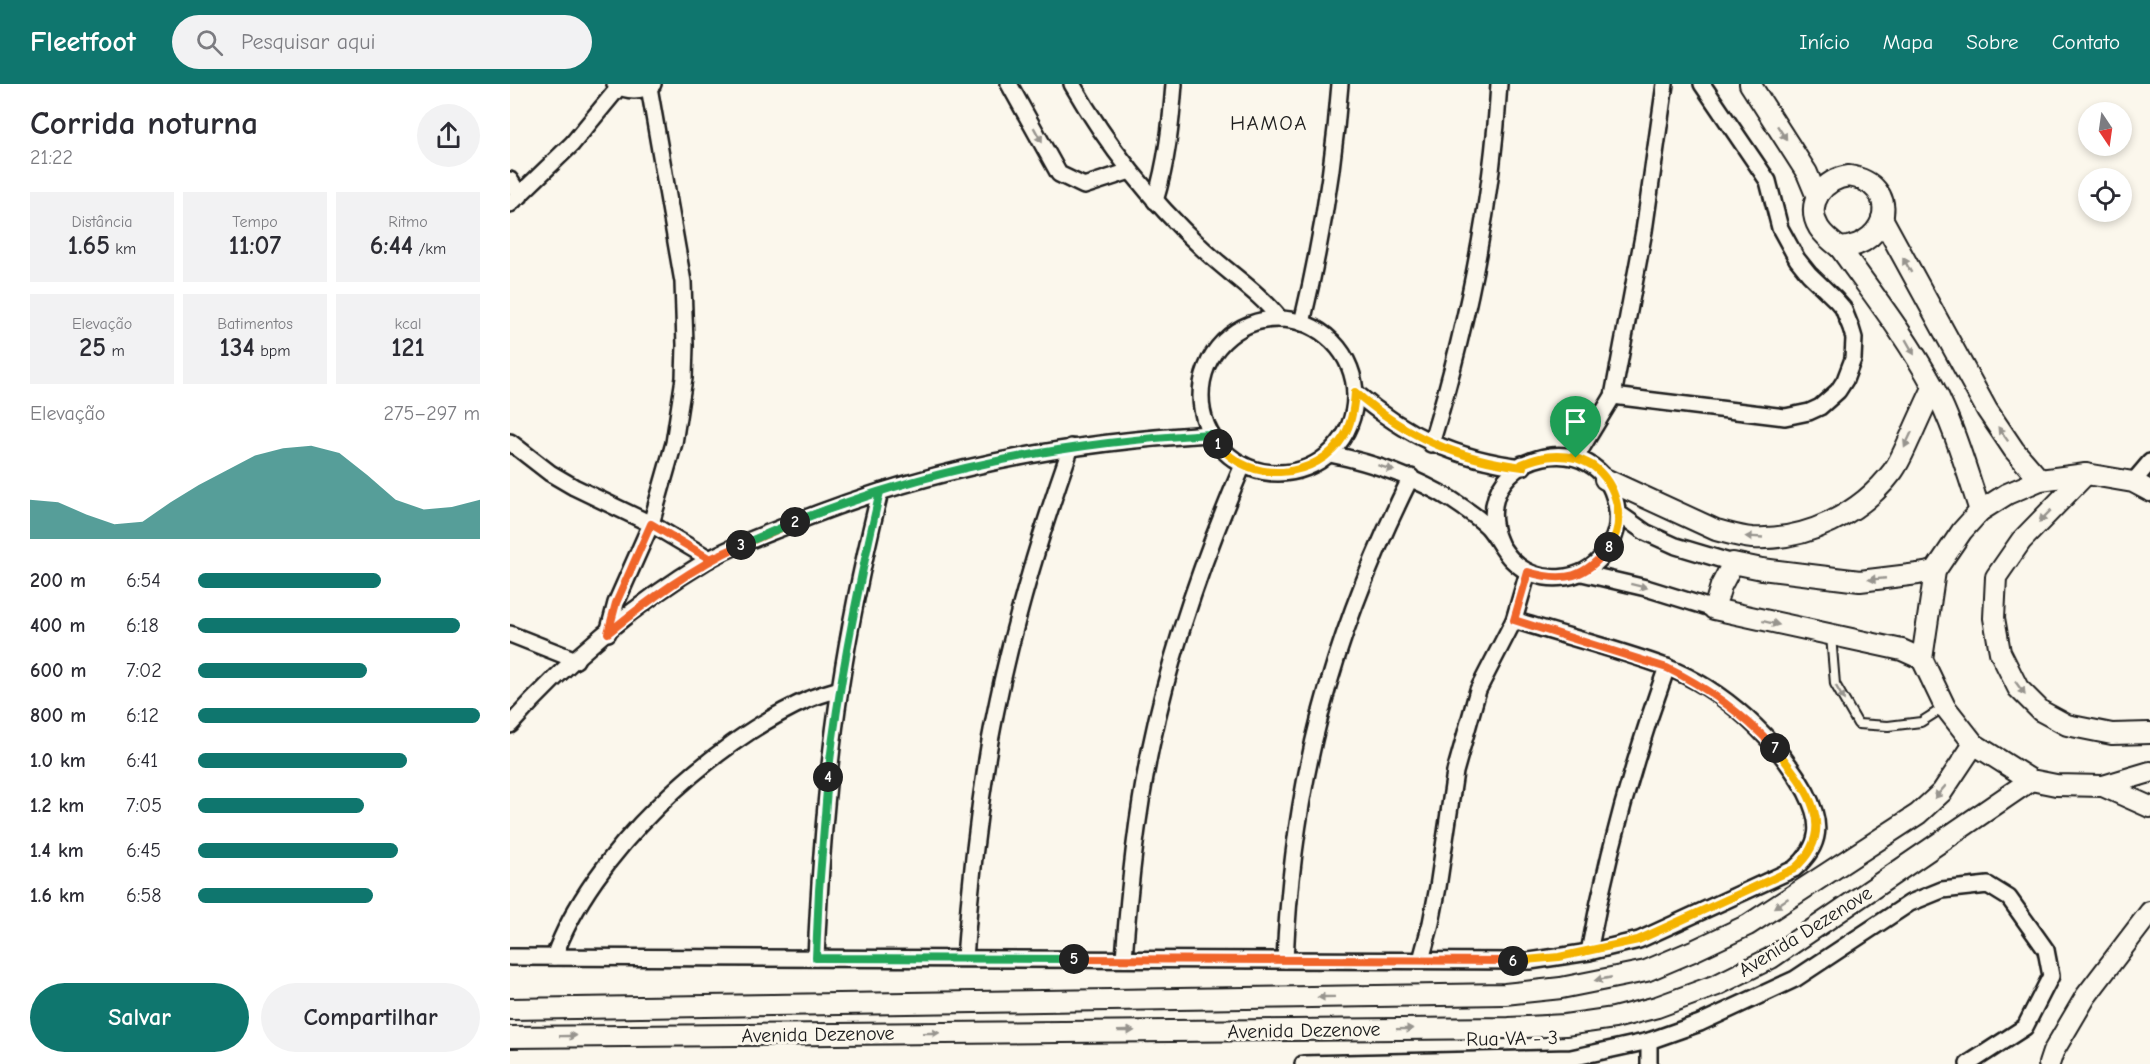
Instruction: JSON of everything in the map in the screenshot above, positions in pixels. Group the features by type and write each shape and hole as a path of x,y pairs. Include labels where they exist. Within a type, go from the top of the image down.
{"street":[{"path":"1009,84 1059,174 1084,186 1130,171"},
{"path":"1071,84 1106,140 1155,201 1203,249 1256,292 1280,319"},
{"path":"1155,201 1169,141 1174,84"},
{"path":"1302,323 1324,220 1340,84"},
{"path":"1431,444 1460,344 1481,243 1495,141 1498,84"},
{"path":"1576,458 1612,396 1644,231 1665,84"},
{"path":"1612,396 1785,417 1809,412 1825,403 1838,391 1850,369 1854,348 1848,318 1836,300 1797,259 1780,228 1768,181 1702,84"},
{"path":"1750,84 1807,173 1817,197"},
{"path":"515,200 572,144 617,85 628,90 651,86 679,251 685,312 680,411 674,443 651,524 616,603 608,633"},
{"path":"1840,248 1853,247 1865,242 1878,228 1882,218 1881,198 1869,182 1860,177 1839,177 1822,188 1817,197 1815,217 1818,227 1840,248 1904,337 1933,388 1953,431 1980,511"},
{"path":"510,180 515,200"},
{"path":"1882,218 1987,410 2014,450 2040,480"},
{"path":"1280,319 1302,323 1323,334 1339,350 1351,370 1355,392 1353,415 1349,425 1344,436 1329,454 1310,466 1288,473 1265,472 1243,465 1224,452 1210,434 1202,412 1201,389 1206,367 1218,348 1236,332 1257,322 1280,319"},
{"path":"1501,546 1495,529 1494,510 1498,492 1508,477 1522,464 1539,457 1557,454 1576,458 1592,466 1605,478 1716,530 1752,538 1810,530 1846,515 1893,471 1933,388"},
{"path":"1355,392 1391,421 1431,444 1476,459 1523,467 1522,464"},
{"path":"510,725 576,660 666,588 710,559 806,517 880,492 1007,458 1071,447 1210,434"},
{"path":"510,442 574,487 651,524 710,559"},
{"path":"965,958 974,849 990,740 1002,681 1032,563 1071,447"},
{"path":"1329,454 1384,467 1411,477 1448,498 1489,528 1512,561 1528,572 1545,578 1564,578 1582,573 1598,562 1614,540 1618,513 1614,495 1605,478"},
{"path":"2150,462 2141,486 2086,474 2040,480 2007,494 1980,511 1962,531 1935,571 1922,659 1945,707 1974,744 2031,780 2056,785 2103,786 2150,772"},
{"path":"1125,959 1133,852 1160,704 1192,596 1243,465"},
{"path":"2086,474 2020,541 1996,577 1994,618 2000,652 2018,688 2041,711 2067,725 2112,734 2150,733"},
{"path":"1285,960 1296,826 1322,704 1354,604 1371,561 1411,477"},
{"path":"816,958 824,823 840,689 851,623 880,492"},
{"path":"1618,513 1645,532 1676,546 1732,563 1773,571 1860,581 1935,571"},
{"path":"1714,609 1721,586 1732,563"},
{"path":"1421,960 1438,887 1455,772 1478,690 1514,620 1528,572"},
{"path":"1582,573 1646,588 1714,609 1902,650 1922,659"},
{"path":"510,957 1530,961 1589,952 1638,940 1794,869 1808,855 1816,837 1816,810 1804,788 1775,748 1725,701 1687,677 1667,668 1514,620"},
{"path":"510,634 576,660"},
{"path":"1589,952 1617,822 1635,760 1667,668"},
{"path":"554,957 562,934 596,879 637,829 682,783 756,729 810,699 840,689"},
{"name":"Avenida Dezenove","path":"510,1009 1494,994 1561,988 1646,971 1748,925 1918,814 1942,792 1974,744"},
{"name":"Avenida Dezenove","path":"510,1037 1509,1028 1565,1025 1614,1018 1717,985 1771,958 2031,780"},
{"path":"2103,786 2150,807"},
{"name":"Rua VA - 3","path":"1303,1064 1490,1062 1571,1058 1649,1041 1700,1023 1796,979 1910,903 1942,891 1988,885 2009,898 2046,950 2051,976 2025,1027 1968,1064"},
{"path":"2049,1064 2053,1052 2086,996 2150,912"},
{"path":"1649,1041 1649,1064"}],"lane":[{"path":"1830,636 1835,684 1858,724 1888,726 1921,722 1945,707"}],"district":[{"name":"HAMOA","path":"1269,123"}],"route":[{"path":"1576,458 1557,454 1539,457 1522,464 1523,467 1476,459 1431,444 1411,433 1391,421 1355,392 1353,415 1344,436 1329,454 1310,466 1288,473 1265,472 1243,465 1224,452 1210,434 1159,437 1071,447 1007,458 957,470 906,484 856,499 806,517 710,559 651,524 616,603 608,633 640,607 710,559 758,537 806,517 880,492 851,623 840,689 824,823 816,958 1530,961 1589,952 1638,940 1794,869 1808,855 1813,846 1817,819 1816,810 1804,788 1775,748 1742,715 1706,688 1667,668 1514,620 1528,572 1545,578 1564,578 1582,573 1598,562 1614,540 1618,525 1614,495 1605,478 1592,466 1576,458"}]}
